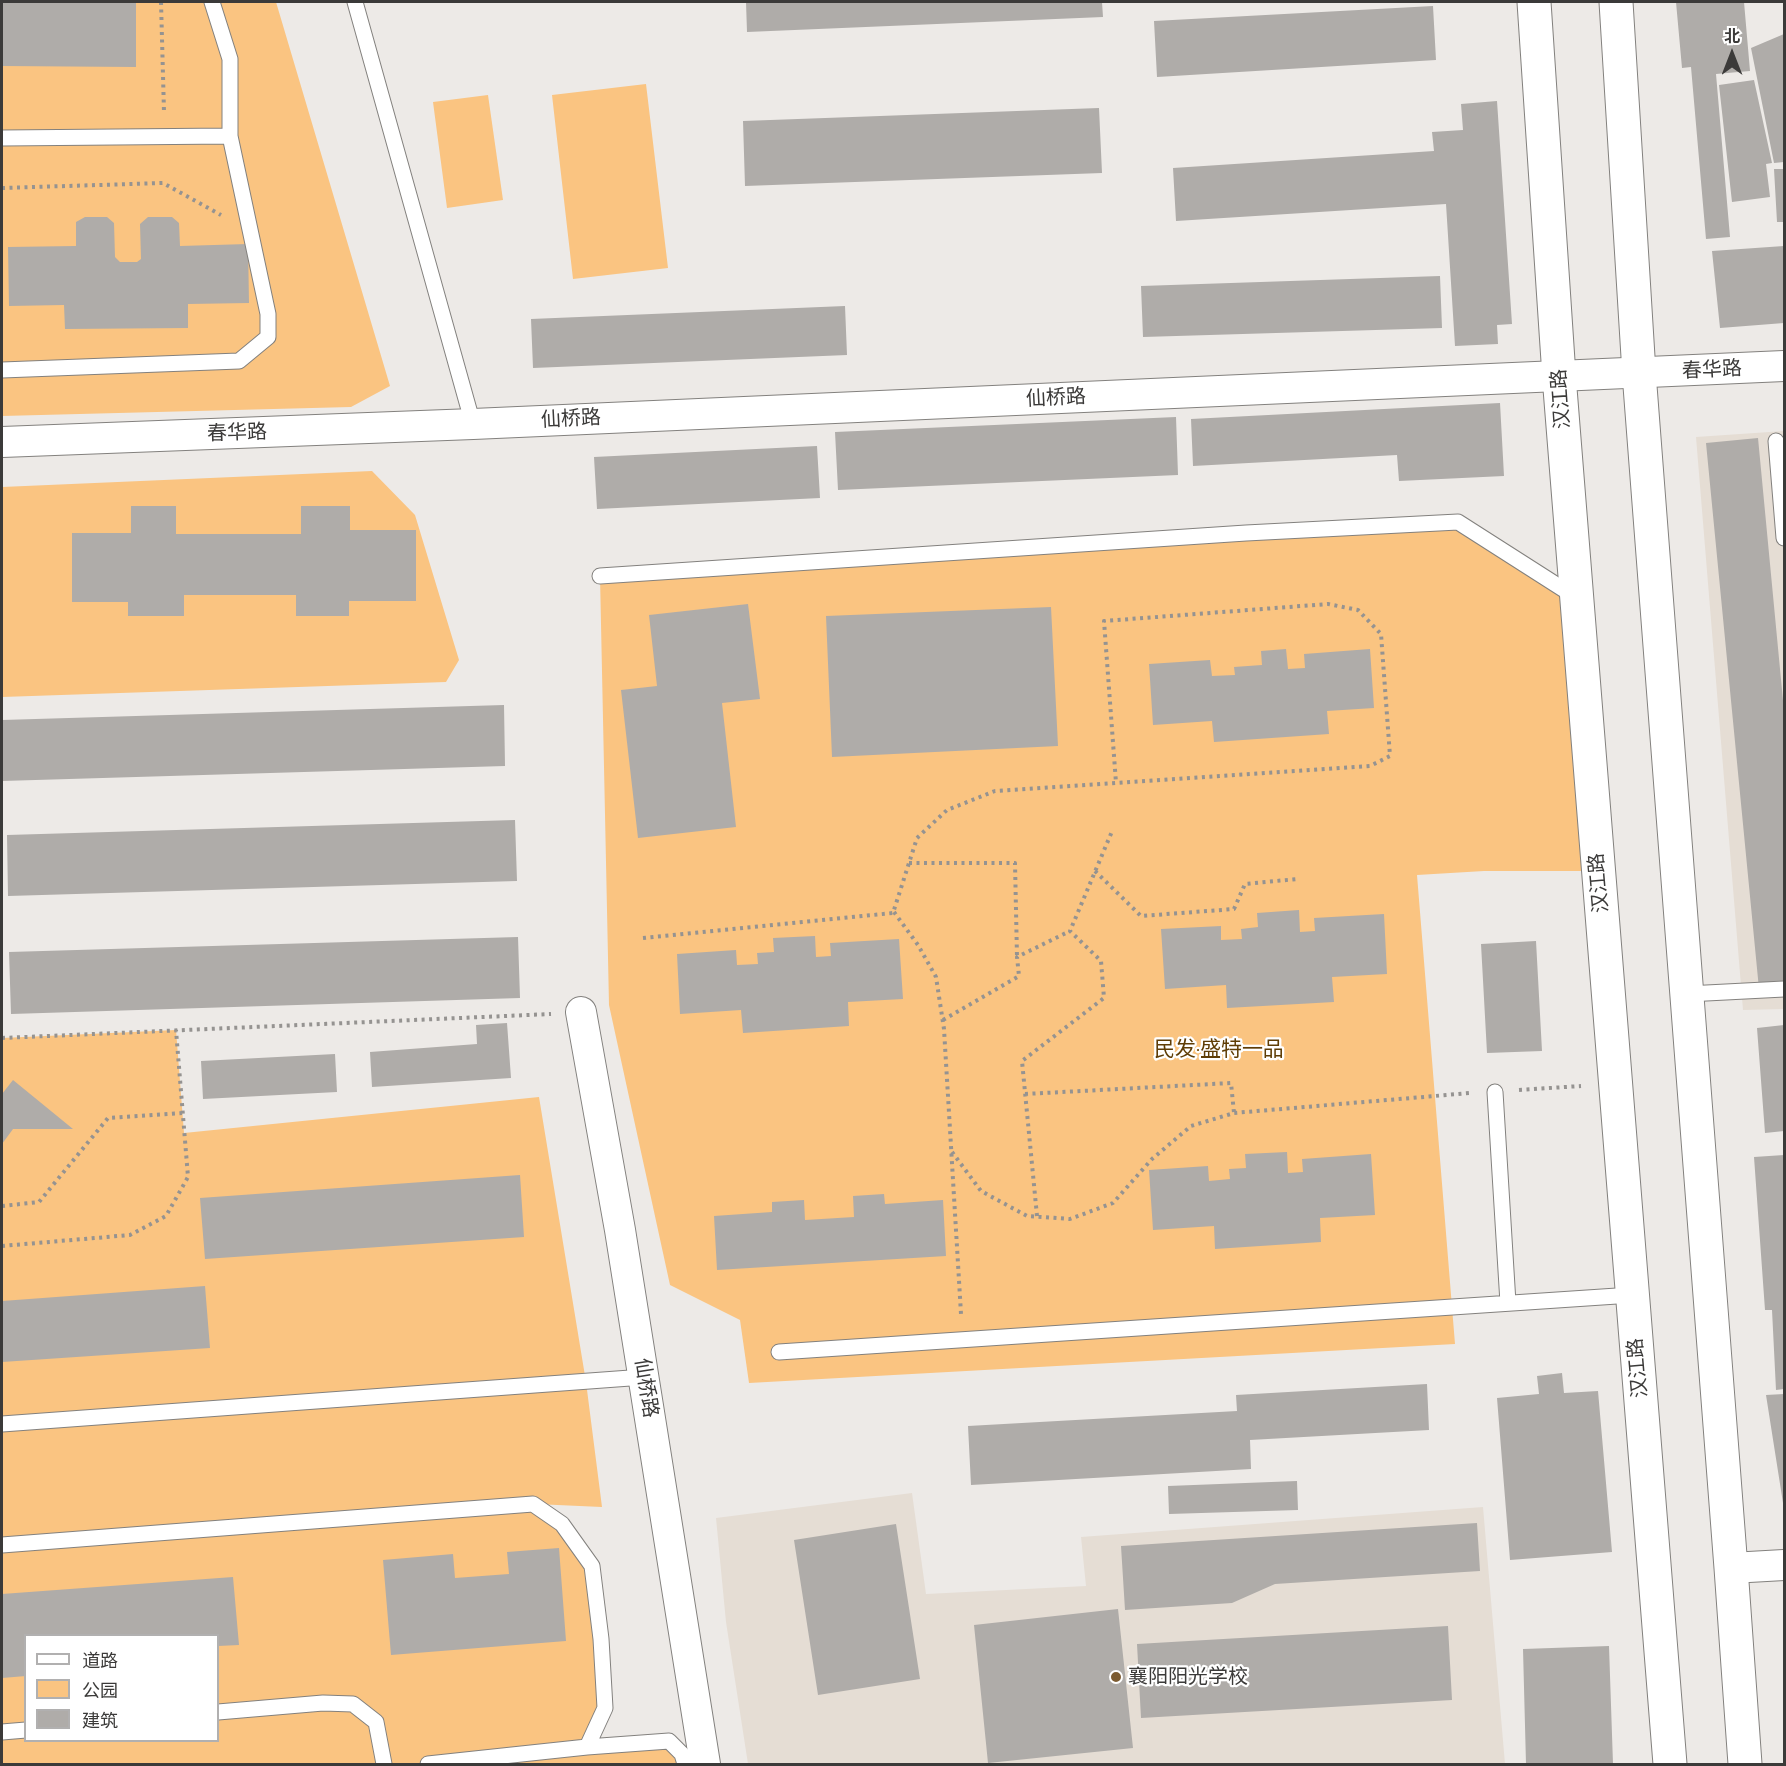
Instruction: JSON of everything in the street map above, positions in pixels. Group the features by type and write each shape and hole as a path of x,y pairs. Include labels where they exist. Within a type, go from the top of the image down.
{"main road":[{"name":"汉江路","path":"1534,2 1576,598 1670,1764"},
{"path":"1616,2 1639,373 1745,1764"}],"street":[{"name":"春华路","path":"1639,373 1785,366"},
{"name":"仙桥路","path":"473,424 1639,373"},
{"name":"春华路","path":"2,442 473,424"},
{"name":"仙桥路","path":"581,1012 618,1219 705,1764"},
{"path":"1731,1568 1785,1565"}],"lane":[{"path":"2,370 239,362 268,337 268,314 230,136 230,59 212,2"},
{"path":"356,2 473,424"},
{"path":"2,138 230,136"},
{"path":"1776,441 1785,538"},
{"path":"600,576 1458,522 1576,598"},
{"path":"1687,994 1785,989"},
{"path":"1495,1092 1508,1304"},
{"path":"779,1352 1632,1295"},
{"path":"2,1424 644,1377"},
{"path":"2,1545 533,1504 562,1524 592,1566 601,1639 605,1708 587,1747"},
{"path":"219,1712 323,1703 353,1704 376,1722 384,1764"},
{"path":"2,1732 24,1730"},
{"path":"428,1764 587,1747 669,1741 682,1754 685,1764"}],"path":[{"path":"161,2 165,137"},
{"path":"2,188 163,183 250,231"},
{"path":"893,912 918,838 947,810 995,791 1116,783 1370,765 1390,756 1381,634 1358,610 1328,604 1104,621 1116,783"},
{"path":"1017,957 1070,931 1113,829"},
{"path":"909,863 1015,863 1019,976 943,1020"},
{"path":"1095,872 1141,916 1234,909 1245,884 1297,879"},
{"path":"643,938 893,912"},
{"path":"893,912 918,945 936,977 943,1020 963,1340"},
{"path":"1037,1216 1022,1061 1104,998 1101,961 1070,931"},
{"path":"2,1038 581,1012"},
{"path":"2,1246 130,1235 166,1216 188,1177 176,1030"},
{"path":"1025,1094 1231,1083 1234,1113"},
{"path":"952,1152 981,1191 1027,1216 1070,1219 1113,1203 1152,1159 1191,1126 1234,1113 1615,1084"},
{"path":"2,1206 39,1202 108,1118 182,1113"}],"shaded area":[{"path":"1784,431 1784,1009 1743,1010 1696,437"},
{"name":"襄阳阳光学校","path":"912,1493 926,1594 1086,1586 1081,1537 1483,1507 1505,1764 748,1764 726,1622 716,1518"}],"green space":[{"path":"2,2 276,2 390,386 351,407 2,416"},
{"path":"646,84 668,268 573,279 552,95"},
{"path":"488,95 503,200 447,208 433,102"},
{"path":"372,471 415,515 459,660 446,682 2,697 2,487"},
{"path":"1458,522 1577,598 1598,871 1484,871 1417,875 1455,1344 749,1383 740,1320 670,1285 609,1005 600,576"},
{"path":"176,1030 184,1133 539,1097 586,1382 602,1507 535,1504 592,1566 605,1708 587,1747 669,1741 685,1764 2,1764 2,1038"}],"building":[{"path":"2,2 136,2 136,67 2,66"},
{"path":"746,2 1102,2 1103,17 747,32"},
{"path":"1676,2 1744,2 1750,71 1716,74 1730,237 1706,239 1691,67 1682,68"},
{"path":"1433,6 1436,60 1157,77 1154,21"},
{"path":"1784,34 1784,162 1774,163 1751,48"},
{"path":"1754,80 1772,163 1766,164 1770,197 1732,202 1719,85"},
{"path":"1497,101 1512,324 1497,325 1498,344 1455,346 1446,204 1176,221 1173,168 1434,151 1432,132 1463,130 1461,104"},
{"path":"1099,108 1102,173 745,186 743,121"},
{"path":"1774,169 1784,169 1784,222 1777,222"},
{"path":"85,217 107,217 114,223 115,257 120,262 137,262 141,259 140,224 148,217 172,217 179,223 180,246 248,244 249,303 188,304 188,328 65,329 64,305 9,306 8,247 76,246 76,222"},
{"path":"1784,246 1784,323 1720,328 1712,251"},
{"path":"1440,276 1442,328 1143,337 1141,286"},
{"path":"845,306 847,355 533,368 531,319"},
{"path":"1500,403 1504,476 1399,481 1397,455 1193,466 1191,419"},
{"path":"1176,417 1178,475 838,490 835,432"},
{"path":"1758,438 1784,711 1784,987 1759,989 1706,443"},
{"path":"817,446 820,498 597,509 594,457"},
{"path":"131,506 176,506 176,534 301,534 301,506 350,506 350,530 416,530 416,601 349,601 349,616 296,616 296,595 184,595 184,616 128,616 128,602 72,602 72,533 131,533"},
{"path":"748,604 760,699 722,703 736,827 638,838 621,690 657,686 649,615"},
{"path":"1051,607 1058,746 832,757 826,616"},
{"path":"1286,649 1288,669 1305,668 1304,654 1370,649 1374,708 1327,711 1329,734 1214,742 1212,721 1153,725 1149,664 1210,660 1212,676 1235,675 1234,667 1262,665 1261,651"},
{"path":"504,705 505,766 2,781 2,720"},
{"path":"515,820 517,881 8,896 7,835"},
{"path":"1299,910 1300,932 1315,931 1314,918 1384,914 1387,974 1332,977 1334,1002 1227,1008 1226,985 1165,989 1161,929 1221,926 1221,940 1242,939 1241,929 1258,927 1257,913"},
{"path":"815,936 816,957 831,956 830,943 899,939 903,999 848,1002 849,1026 743,1033 741,1010 680,1014 677,954 736,950 737,965 758,964 757,953 774,952 773,938"},
{"path":"518,937 520,998 11,1014 9,952"},
{"path":"1536,941 1542,1051 1487,1053 1481,944"},
{"path":"507,1023 511,1078 372,1087 370,1052 477,1044 476,1025"},
{"path":"1784,1025 1784,1131 1765,1133 1757,1028"},
{"path":"335,1054 337,1092 203,1099 201,1061"},
{"path":"13,1080 73,1129 13,1129 2,1144 2,1094"},
{"path":"1287,1152 1288,1173 1303,1172 1302,1159 1371,1154 1375,1215 1320,1218 1321,1242 1215,1249 1214,1226 1153,1230 1149,1170 1208,1166 1209,1181 1230,1179 1229,1169 1246,1168 1245,1154"},
{"path":"1784,1155 1784,1389 1776,1390 1772,1310 1765,1310 1754,1157"},
{"path":"520,1175 524,1237 205,1259 200,1198"},
{"path":"884,1194 885,1204 943,1200 946,1256 717,1270 714,1216 772,1212 772,1202 804,1200 805,1220 854,1217 853,1196"},
{"path":"205,1286 210,1348 2,1362 2,1301"},
{"path":"1562,1373 1564,1393 1598,1391 1612,1552 1510,1560 1497,1398 1539,1394 1537,1376"},
{"path":"1427,1384 1429,1430 1250,1440 1251,1469 971,1485 968,1426 1237,1411 1236,1395"},
{"path":"1784,1394 1784,1503 1783,1503 1766,1395"},
{"path":"1297,1481 1298,1510 1169,1514 1168,1486"},
{"path":"1477,1523 1480,1571 1275,1584 1232,1603 1125,1610 1121,1546"},
{"path":"896,1524 920,1679 818,1695 794,1540"},
{"path":"559,1548 566,1641 391,1655 383,1560 453,1554 455,1578 509,1574 507,1552"},
{"path":"233,1577 239,1645 219,1646 219,1634 24,1634 24,1676 2,1678 2,1594"},
{"path":"1118,1609 1133,1748 988,1763 974,1625"},
{"path":"1448,1626 1452,1700 1141,1718 1137,1644"},
{"path":"1609,1646 1613,1764 1526,1764 1523,1649"}],"place":[{"name":"襄阳阳光学校","path":"1116,1677"}],"district":[{"name":"民发·盛特一品","path":"1219,1050"}]}
